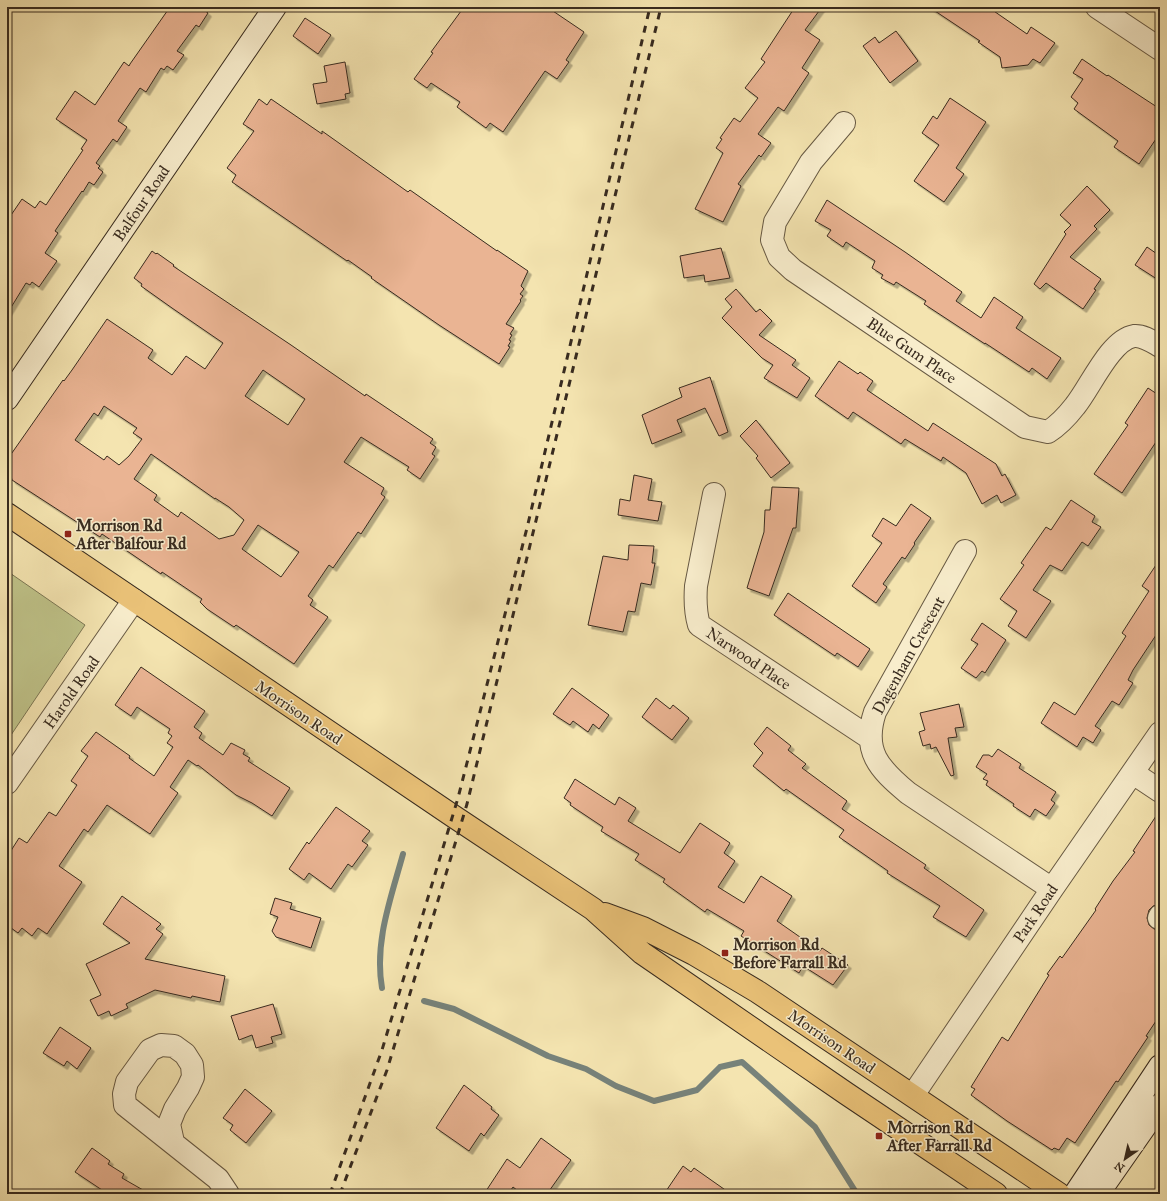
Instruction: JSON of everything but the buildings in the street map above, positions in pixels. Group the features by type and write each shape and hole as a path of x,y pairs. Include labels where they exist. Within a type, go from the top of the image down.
{"main road":[{"name":"Morrison Road","path":"7,514 593,909 642,953 996,1194"},
{"name":"Morrison Road","path":"593,909 643,928 694,954 758,992 1059,1194"}],"street":[{"name":"Balfour Road","path":"7,399 275,7"},
{"path":"1097,7 1160,49"},
{"name":"Blue Gum Place","path":"844,123 811,162 775,222 772,240 779,257 793,270 1025,427 1038,430 1048,432 1057,426 1076,405 1107,358 1117,346 1136,336 1144,338 1160,346"},
{"name":"Narwood Place","path":"714,494 696,586 696,613 699,625 870,738"},
{"name":"Dagenham Crescent","path":"966,551 875,712 871,724 870,738 873,751 880,765 888,776 908,793 1052,889"},
{"name":"Harold Road","path":"7,783 134,600"},
{"name":"Park Road","path":"913,1095 1052,889 1160,733"},
{"path":"1133,773 1160,791"},
{"path":"1075,1194 1160,1066"},
{"path":"1098,1194 1160,1105"},
{"path":"173,1142 218,1179 228,1194"}],"green space":[{"path":"7,571 85,625 7,741"}],"waterway":[{"path":"382,988 380,971 382,937 389,904 403,854"},
{"path":"424,1001 454,1009 548,1056 586,1069 616,1086 654,1101 697,1090 720,1067 742,1062 815,1127 857,1194"}],"railway":[{"path":"330,1194 382,1050 458,798 527,528 650,7"},
{"path":"340,1194 387,1070 467,804 661,7"}],"place":[{"name":"Morrison Rd After Balfour Rd","path":"68,534"},
{"name":"Morrison Rd Before Farrall Rd","path":"725,953"},
{"name":"Morrison Rd After Farrall Rd","path":"879,1136"}]}
